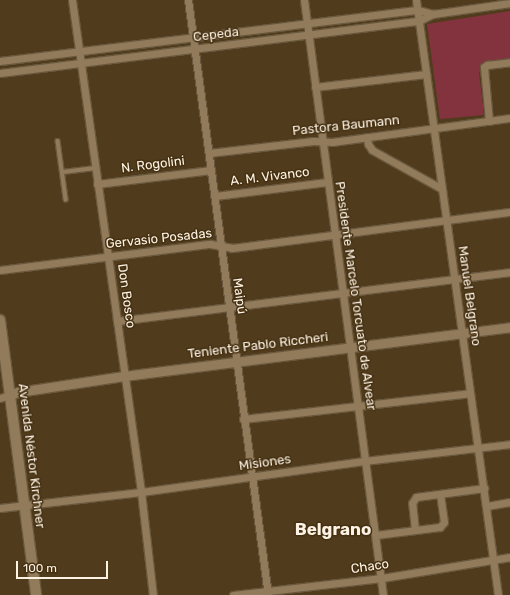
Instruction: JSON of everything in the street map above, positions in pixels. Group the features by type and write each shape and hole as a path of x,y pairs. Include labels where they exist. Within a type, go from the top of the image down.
{"main road":[{"name":"Avenida Néstor Kirchner","path":"0,320 5,396 24,505 36,595"}],"street":[{"name":"Don Bosco","path":"72,0 141,492 153,595"},
{"name":"Maipú","path":"188,0 215,196 220,246 243,419 268,593"},
{"name":"Presidente Marcelo Torcuato de Alvear","path":"304,0 364,461 384,595"},
{"name":"Manuel Belgrano","path":"416,0 487,506 498,595"},
{"name":"Cepeda","path":"0,73 309,36 419,21 433,14 510,3"},
{"name":"Cepeda","path":"0,62 418,10 433,14"},
{"path":"489,120 484,67 487,65 510,62"},
{"path":"315,87 426,74"},
{"name":"Pastora Baumann","path":"209,153 313,141 322,142 367,137 510,118"},
{"path":"367,137 368,144 372,150 442,189"},
{"name":"N. Rogolini","path":"97,184 211,170"},
{"name":"A. M. Vivanco","path":"215,196 327,182"},
{"name":"Gervasio Posadas","path":"0,270 210,244 232,248 510,212"},
{"path":"117,321 510,272"},
{"name":"Teniente Pablo Riccheri","path":"5,396 18,392 124,376 510,327"},
{"path":"243,419 470,393"},
{"name":"Misiones","path":"0,508 141,492 364,461 479,449 510,444"},
{"path":"415,530 413,500 416,497 484,488"},
{"path":"376,535 440,527 444,522 440,494"},
{"path":"487,506 510,502"},
{"name":"Chaco","path":"233,595 268,593 382,578 510,557"}],"lane":[{"path":"58,140 66,199"},
{"path":"63,172 95,168"}],"shaded area":[{"path":"510,11 510,58 484,63 479,73 484,115 440,119 427,24"}],"district":[{"name":"Belgrano","path":"333,530"}]}
